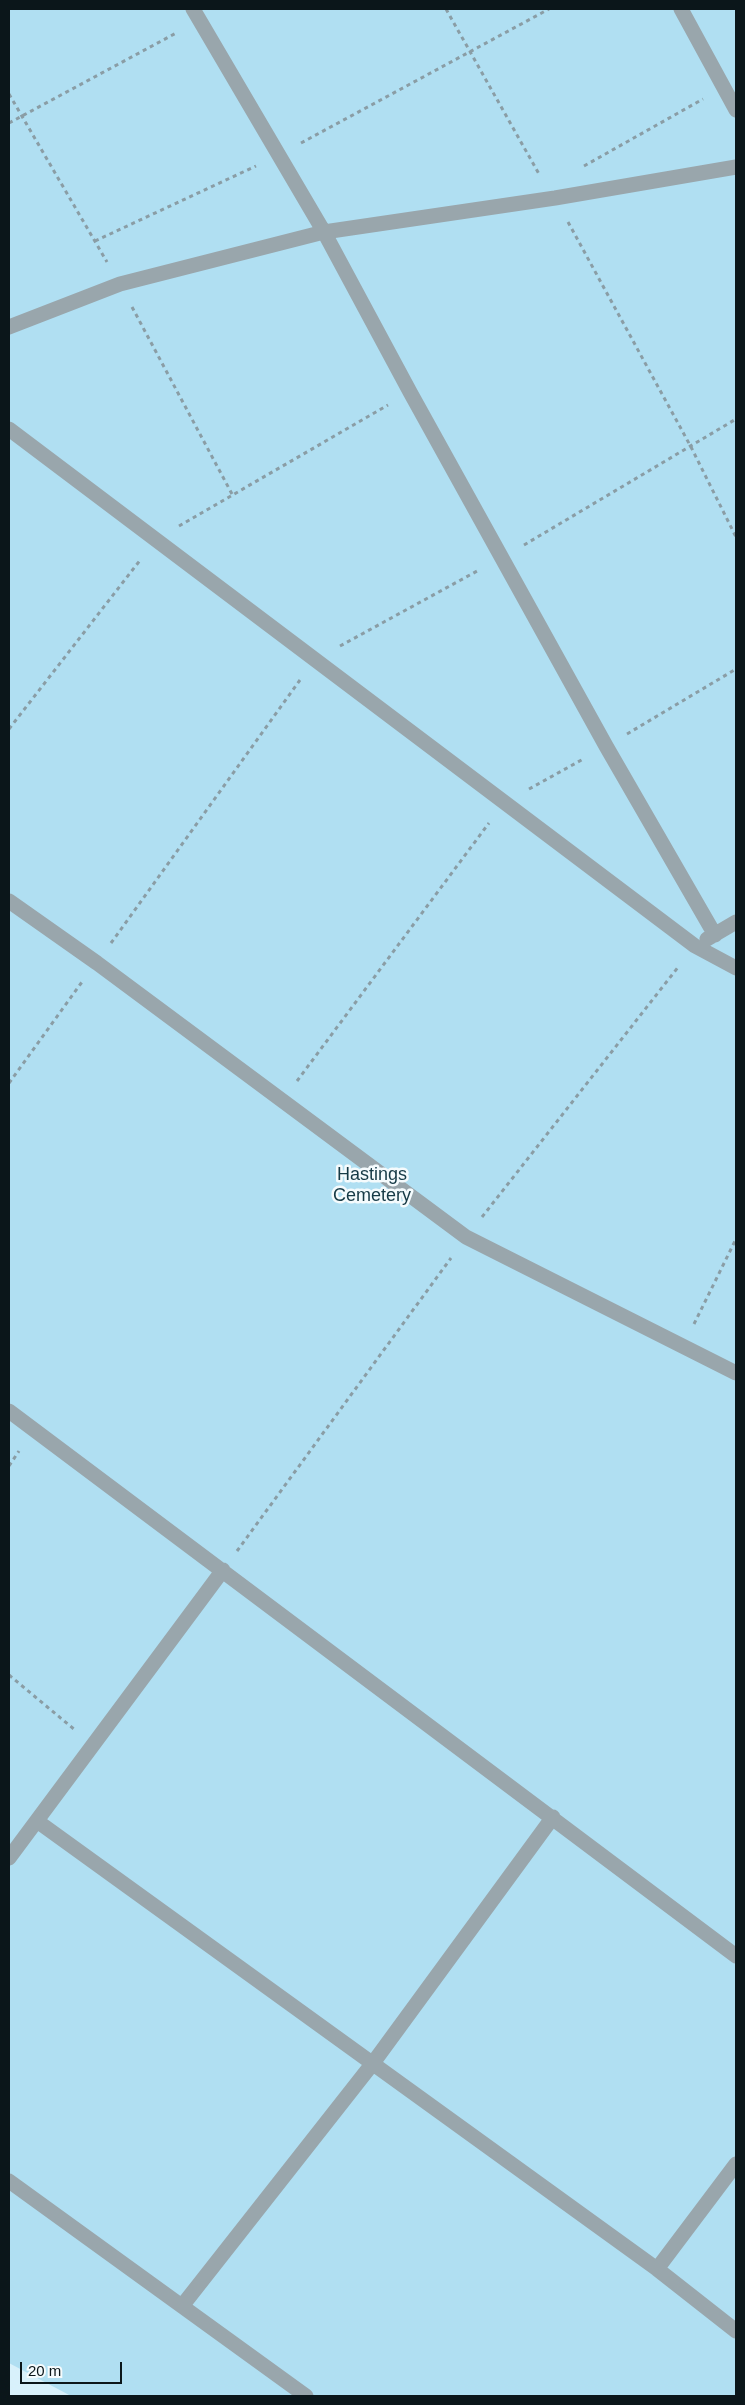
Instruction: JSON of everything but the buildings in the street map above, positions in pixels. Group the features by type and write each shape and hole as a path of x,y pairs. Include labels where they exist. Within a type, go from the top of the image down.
{"lane":[{"path":"681,9 736,110"},
{"path":"196,15 324,232 606,746 715,935"},
{"path":"9,327 120,284 324,232 554,198 736,167"},
{"path":"9,429 695,946 736,968"},
{"path":"9,901 97,963 466,1237 736,1373"},
{"path":"695,946 736,922"},
{"path":"9,1411 736,1956"},
{"path":"9,1858 223,1570"},
{"path":"182,2306 373,2062 553,1817"},
{"path":"37,1821 373,2062 657,2270 736,2331"},
{"path":"657,2270 736,2164"},
{"path":"9,2181 306,2396"}],"path":[{"path":"446,9 554,198 691,447 736,537"},
{"path":"96,241 278,156 549,9"},
{"path":"9,123 196,15"},
{"path":"580,168 724,87"},
{"path":"9,1083 315,660 502,557 736,419"},
{"path":"282,1102 505,803 736,669"},
{"path":"223,1570 466,1237 695,946"},
{"path":"683,1347 736,1239"},
{"path":"9,1675 93,1744"}],"green space":[{"name":"Hastings Cemetery","path":"9,9 736,9 736,2396 71,2396 9,2363"}]}
